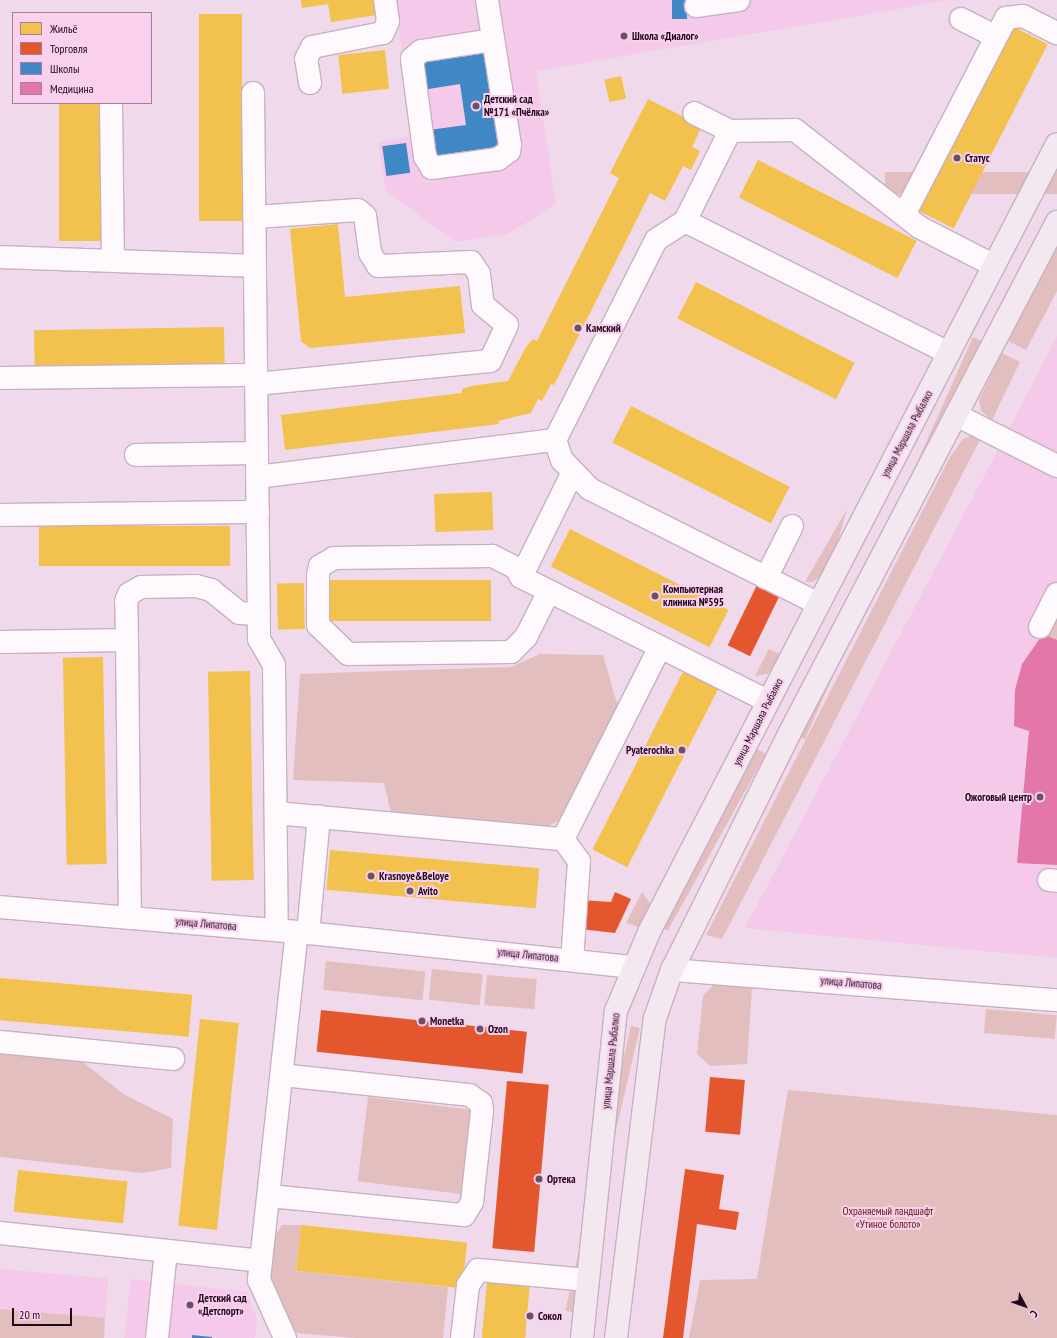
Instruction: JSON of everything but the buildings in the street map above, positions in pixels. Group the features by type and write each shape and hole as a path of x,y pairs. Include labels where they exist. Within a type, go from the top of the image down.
{"main road":[{"name":"улица Маршала Рыбалко","path":"582,1338 616,1011 634,967 764,710 993,265 1057,144"},
{"path":"586,1338 599,1327 615,1338 655,1018 672,970 790,732 1057,222"},
{"path":"764,710 771,736 790,732"},
{"name":"улица Липатова","path":"634,967 672,970"}],"street":[{"path":"310,83 306,60 312,47 383,33 388,21 385,0"},
{"path":"487,0 493,40 509,151 498,159 432,168 425,157 412,59 421,51 493,40"},
{"path":"696,6 739,0"},
{"path":"904,215 994,36 1006,18 1015,14 1057,33"},
{"path":"961,19 994,36"},
{"path":"253,94 259,639 274,664 276,813 294,932"},
{"path":"111,104 113,258"},
{"path":"694,113 730,131 795,130 919,228 993,265"},
{"path":"730,131 685,221 656,240 555,440 562,460 590,489 818,604"},
{"path":"0,378 256,380 490,361 508,325 483,305 479,274 471,262 378,266 370,253 365,216 358,210 255,217"},
{"path":"685,221 949,353"},
{"path":"0,257 113,258 255,266"},
{"path":"956,415 1057,466"},
{"path":"257,477 555,440"},
{"path":"136,455 257,453"},
{"path":"521,577 574,472"},
{"path":"0,515 258,512"},
{"path":"766,578 792,526"},
{"path":"549,591 526,637 511,652 348,654 318,625 318,575 320,566 334,558 492,556 516,568 521,577 549,591 660,647 764,710"},
{"path":"130,918 126,602 129,594 141,587 196,586 211,590 239,613 259,614"},
{"path":"1040,627 1057,594"},
{"path":"0,642 127,640"},
{"path":"563,840 660,647"},
{"path":"276,813 563,840 579,861 572,960"},
{"path":"285,1338 259,1280 282,1075 294,932 319,817"},
{"name":"улица Липатова","path":"0,907 294,932 634,967"},
{"name":"улица Липатова","path":"672,970 1057,1000"},
{"path":"0,1042 173,1059"},
{"path":"269,1196 464,1215 472,1202 481,1119 481,1103 469,1095 282,1075"},
{"path":"0,1233 261,1261"},
{"path":"157,1338 166,1251"},
{"path":"462,1338 468,1285 478,1270 588,1280"}],"shaded area":[{"name":"Детский сад №171 «Пчёлка»","path":"394,0 950,0 536,71 556,204 508,234 456,242 386,191 378,142 415,136"},
{"path":"1057,336 1057,958 745,928 999,448"},
{"path":"0,1269 109,1278 105,1318 0,1309"},
{"name":"Детский сад «Детспорт»","path":"131,1279 246,1292 257,1319 255,1338 124,1338"}],"green space":[{"path":"885,172 1057,172 1057,194 885,194"},
{"path":"1057,248 1057,291 1026,350 1008,341"},
{"path":"973,337 982,341 805,739 796,735"},
{"path":"1002,353 1020,362 992,420 981,411 979,400"},
{"path":"974,434 982,436 722,939 706,935 950,457 963,439"},
{"path":"847,509 838,541 820,577 813,582 805,582"},
{"path":"1057,609 1057,640 1043,634"},
{"path":"769,649 780,654 773,668 767,674 755,676"},
{"path":"540,654 603,655 616,700 630,719 572,813 529,837 393,821 384,783 293,780 300,674 511,667"},
{"path":"757,749 766,754 668,931 659,926"},
{"path":"642,892 650,903 639,927 626,923"},
{"path":"326,961 425,971 422,1000 323,990"},
{"path":"432,969 483,974 479,1005 429,1000"},
{"path":"487,975 537,979 534,1009 484,1005"},
{"path":"713,985 752,988 747,1064 710,1066 697,1054 703,996"},
{"path":"986,1009 1057,1015 1055,1039 984,1033"},
{"path":"631,1026 640,1028 574,1313 565,1311"},
{"path":"0,1053 78,1058 123,1094 173,1119 171,1168 143,1173 0,1157"},
{"name":"Охраняемый ландшафт «Утиное болото»","path":"788,1090 1057,1115 1057,1338 689,1338 700,1280 757,1279"},
{"path":"368,1097 473,1110 463,1194 358,1181"},
{"path":"282,1225 301,1225 296,1271 448,1287 443,1338 355,1338 297,1333 281,1309 272,1278 270,1254 275,1236"},
{"path":"0,1309 105,1318 104,1338 0,1338"}],"place":[{"name":"Школа «Диалог»","path":"624,36"},
{"name":"Детский сад №171 «Пчёлка»","path":"476,106"},
{"name":"Статус","path":"957,158"},
{"name":"Камский","path":"578,328"},
{"name":"Компьютерная клиника №595","path":"655,596"},
{"name":"Pyaterochka","path":"682,750"},
{"name":"Ожоговый центр","path":"1040,797"},
{"name":"Krasnoye&Beloye","path":"371,876"},
{"name":"Avito","path":"410,891"},
{"name":"Monetka","path":"422,1021"},
{"name":"Ozon","path":"480,1029"},
{"name":"Ортека","path":"539,1179"},
{"name":"Детский сад «Детспорт»","path":"190,1305"},
{"name":"Сокол","path":"530,1316"}]}
